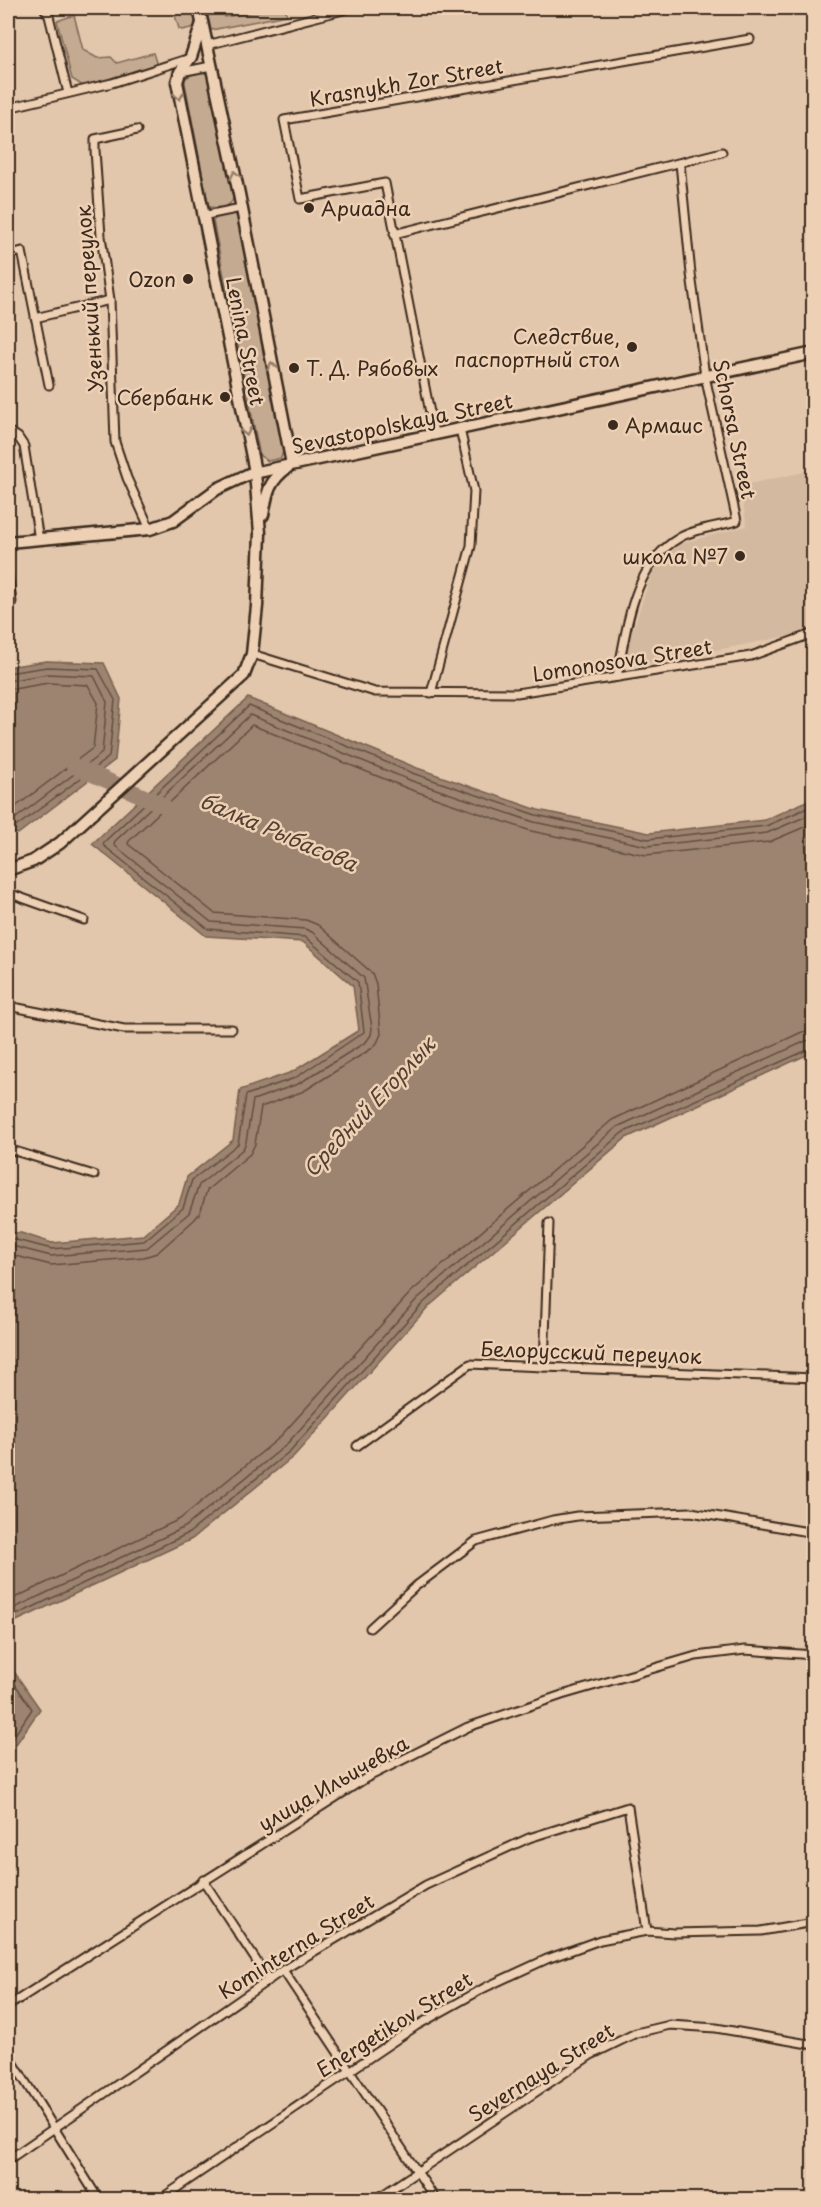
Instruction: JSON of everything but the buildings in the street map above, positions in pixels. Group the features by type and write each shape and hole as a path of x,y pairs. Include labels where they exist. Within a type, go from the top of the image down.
{"main road":[{"name":"Lenina Street","path":"199,8 292,464"},
{"name":"Lenina Street","path":"202,23 191,57 180,72 177,82 255,472 260,533"},
{"name":"Sevastopolskaya Street","path":"8,542 150,529 173,521 217,489 255,472 813,353"},
{"path":"8,870 33,861 60,843 244,675 252,654 257,606 260,533 266,496 275,477 292,464"}],"street":[{"path":"44,8 49,16 68,93"},
{"path":"207,45 351,8"},
{"name":"Krasnykh Zor Street","path":"394,234 385,183 300,199 284,120 750,39"},
{"path":"8,108 112,83 191,57"},
{"path":"180,72 211,66"},
{"name":"Узенький переулок","path":"138,130 95,139 101,236 110,300 115,442 127,478 150,529"},
{"path":"434,433 394,234 722,152"},
{"name":"Schorsa Street","path":"616,677 640,581 662,550 681,536 737,522 705,376 691,274 680,163"},
{"path":"202,216 241,208"},
{"path":"8,255 22,251 49,385"},
{"path":"35,318 110,300"},
{"path":"431,693 471,546 474,491 460,429"},
{"path":"8,430 18,437 24,446 39,540"},
{"path":"8,573 12,602"},
{"name":"Lomonosova Street","path":"252,654 375,692 517,693 750,656 813,633"},
{"path":"8,893 84,920"},
{"path":"8,1006 124,1029 232,1029"},
{"path":"8,1149 94,1175"},
{"path":"544,1366 549,1223"},
{"name":"Белорусский переулок","path":"357,1446 470,1364 813,1378"},
{"path":"370,1628 416,1586 476,1541 554,1520 577,1516 691,1512 813,1533"},
{"name":"улица Ильичевка","path":"8,2006 366,1778 468,1727 562,1695 696,1656 745,1650 813,1655"},
{"name":"Kominterna Street","path":"8,2160 283,1970 426,1885 529,1838 628,1807 647,1931"},
{"path":"203,1880 269,1980"},
{"name":"Energetikov Street","path":"159,2199 416,2026 496,1982 547,1959 600,1940 647,1931 674,1934 761,1931 813,1922"},
{"path":"283,1970 436,2199"},
{"name":"Severnaya Street","path":"375,2199 591,2055 636,2033 670,2025 716,2028 813,2045"},
{"path":"8,2054 99,2199"}],"shaded area":[{"path":"173,8 194,8 197,23 195,27 179,29"},
{"path":"206,8 223,8 225,17 275,8 285,8 287,15 211,30"},
{"path":"74,15 83,50 97,58 111,57 117,63 153,53 157,65 83,86 72,79 57,21"},
{"path":"202,72 208,74 210,78 234,193 230,204 219,208 210,207 208,204 185,83 185,79 191,75"},
{"path":"235,214 238,218 284,448 281,458 268,461 260,456 213,221 217,217"},
{"name":"школа №7","path":"813,470 813,627 793,635 647,664 626,651 653,569 679,544 747,526 740,486"}],"water":[{"path":"46,661 104,663 121,699 115,760 18,834 8,831 8,667"},
{"name":"Средний Егорлык","path":"248,698 417,768 538,810 649,833 765,820 813,798 813,1052 626,1138 427,1308 294,1456 192,1539 8,1625 8,1232 21,1233 52,1243 143,1235 179,1204 187,1177 233,1140 240,1090 292,1072 359,1030 353,986 303,942 206,936 92,844"},
{"path":"8,1663 40,1709 8,1756"}],"waterway":[{"name":"балка Рыбасова","path":"74,766 163,805"}],"place":[{"name":"Ариадна","path":"309,208"},
{"name":"Ozon","path":"188,279"},
{"name":"Следствие, паспортный стол","path":"632,347"},
{"name":"Т. Д. Рябовых","path":"294,368"},
{"name":"Сбербанк","path":"225,397"},
{"name":"Армаис","path":"613,425"},
{"name":"школа №7","path":"740,556"}]}
